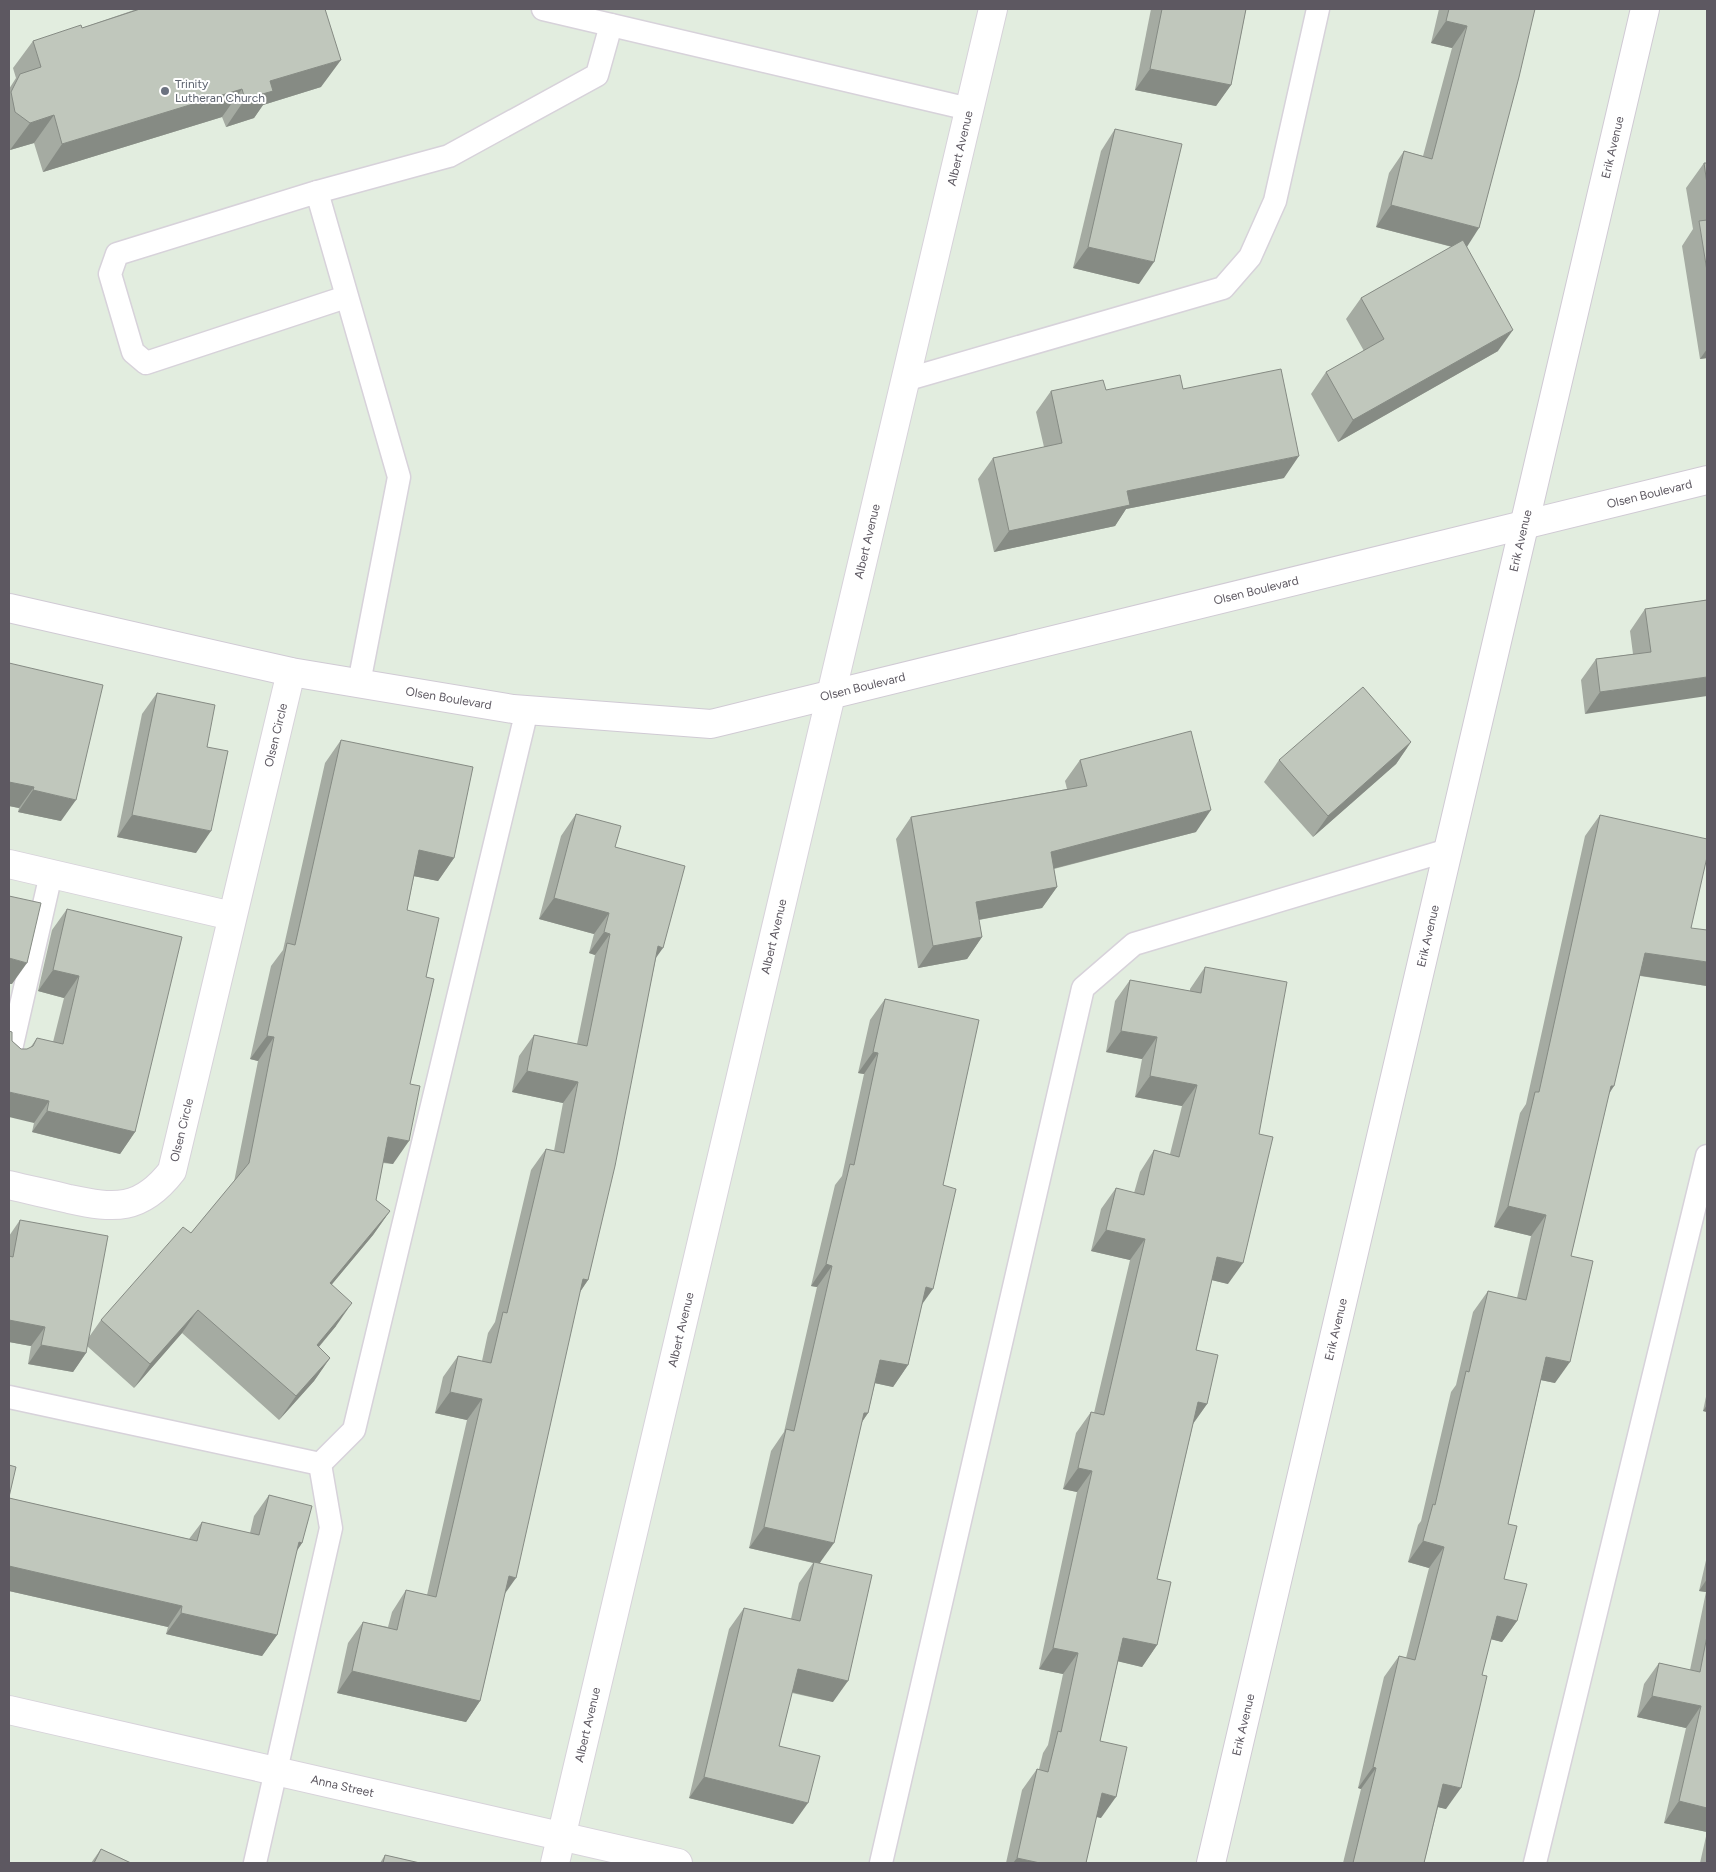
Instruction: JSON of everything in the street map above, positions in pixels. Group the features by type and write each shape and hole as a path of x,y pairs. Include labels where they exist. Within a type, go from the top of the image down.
{"street":[{"name":"Albert Avenue","path":"555,1863 992,9"},
{"name":"Erik Avenue","path":"1211,1863 1645,9"},
{"name":"Olsen Boulevard","path":"9,608 291,672 527,710 711,724 1707,480"},
{"name":"Olsen Circle","path":"9,1185 105,1206 122,1205 142,1199 160,1187 172,1171 291,672"},
{"path":"9,864 232,916"},
{"name":"Anna Street","path":"9,1710 678,1863"}],"lane":[{"path":"542,9 969,109"},
{"path":"905,380 1223,288 1250,257 1275,201 1318,9"},
{"path":"346,297 146,363 134,352 110,274 117,254 317,192 449,156 597,75 611,25"},
{"path":"317,192 399,477 359,683"},
{"path":"320,1464 354,1430 527,710"},
{"path":"881,1863 1083,988 1134,944 1448,850"},
{"path":"9,1058 51,874"},
{"path":"1535,1863 1707,1156"},
{"path":"9,1397 320,1464"},
{"path":"255,1863 331,1528 320,1464"}],"building":[{"name":"Trinity Lutheran Church","path":"140,9 325,9 341,60 270,81 273,91 245,99 242,89 62,144 54,115 30,123 15,112 11,92 20,74 41,67 33,41 81,25 82,28"},
{"path":"1162,9 1246,9 1231,85 1150,69"},
{"path":"1449,9 1535,9 1479,228 1391,205 1404,151 1432,159 1467,26 1446,21"},
{"path":"1115,129 1182,144 1154,262 1088,247"},
{"path":"1704,163 1707,163 1707,184"},
{"path":"1707,220 1707,271 1699,221"},
{"path":"1463,240 1513,330 1353,420 1326,372 1384,339 1361,298"},
{"path":"1281,369 1299,456 1127,491 1130,505 1009,531 993,458 1062,443 1051,391 1103,380 1106,390 1180,375 1183,389"},
{"path":"1707,600 1707,677 1600,692 1596,659 1651,652 1645,609"},
{"path":"9,663 103,685 76,800 33,790 34,787 9,782"},
{"path":"1363,687 1411,742 1328,816 1279,760"},
{"path":"157,693 215,705 207,747 228,751 211,831 132,815"},
{"path":"1191,731 1211,810 1051,852 1057,887 976,902 982,937 933,946 911,817 1087,786 1080,760"},
{"path":"341,740 473,767 454,858 419,850 407,910 439,918 426,977 434,979 410,1084 420,1086 409,1141 388,1137 376,1200 390,1211 330,1283 352,1303 317,1345 330,1358 296,1396 198,1310 150,1364 101,1320 183,1227 191,1233 249,1163 274,1037 267,1036 287,943 295,945"},
{"path":"576,814 621,826 615,847 685,866 663,948 658,946 615,1166 588,1280 583,1279 516,1578 509,1576 480,1701 352,1671 363,1622 397,1630 406,1590 436,1597 482,1399 450,1392 458,1356 491,1363 503,1312 507,1313 546,1149 564,1153 578,1082 527,1071 534,1035 587,1046 610,934 604,932 609,913 554,898"},
{"path":"1600,815 1707,839 1707,857 1691,928 1707,930 1707,962 1645,953 1571,1256 1593,1261 1570,1362 1546,1357 1508,1524 1517,1526 1504,1579 1527,1584 1517,1621 1497,1616 1482,1675 1487,1676 1461,1788 1443,1784 1424,1863 1353,1863 1376,1768 1373,1767 1399,1656 1415,1660 1444,1547 1423,1541 1433,1504 1435,1505 1466,1371 1469,1372 1488,1291 1526,1300 1546,1215 1508,1206 1535,1092 1539,1092"},
{"path":"9,896 41,903 27,963 9,958"},
{"path":"67,909 182,937 135,1132 47,1111 49,1101 9,1092 9,1031 12,1032 12,1041 21,1049 33,1046 37,1038 63,1044 79,976 53,970"},
{"path":"1205,967 1287,982 1259,1134 1273,1137 1243,1263 1217,1257 1196,1350 1218,1355 1207,1404 1198,1402 1157,1579 1171,1582 1157,1645 1123,1638 1100,1741 1127,1747 1116,1797 1102,1793 1086,1863 1040,1863 1017,1858 1037,1769 1048,1772 1058,1731 1061,1732 1078,1653 1053,1648 1092,1471 1078,1468 1091,1412 1104,1415 1145,1239 1106,1230 1116,1188 1144,1195 1154,1150 1179,1157 1197,1085 1150,1076 1157,1037 1121,1031 1130,980 1201,993"},
{"path":"885,999 979,1020 943,1185 956,1189 933,1289 926,1287 908,1365 880,1360 868,1413 864,1413 834,1543 764,1527 786,1429 794,1431 832,1266 826,1264 850,1164 854,1165 878,1053 873,1052"},
{"path":"20,1220 108,1236 86,1353 41,1345 45,1327 9,1320 9,1256 13,1257"},
{"path":"9,1465 16,1467 9,1497"},
{"path":"269,1495 312,1506 302,1543 299,1542 277,1635 181,1613 182,1606 9,1566 9,1498 197,1541 202,1522 259,1535"},
{"path":"814,1562 872,1575 848,1681 798,1669 779,1746 820,1756 808,1803 704,1777 744,1608 800,1621"},
{"path":"1707,1636 1707,1808 1679,1801 1701,1706 1652,1696 1659,1663 1700,1672"},
{"path":"101,1849 131,1863 94,1863"},
{"path":"385,1855 420,1863 383,1863"}],"place":[{"name":"Trinity Lutheran Church","path":"165,91"}]}
